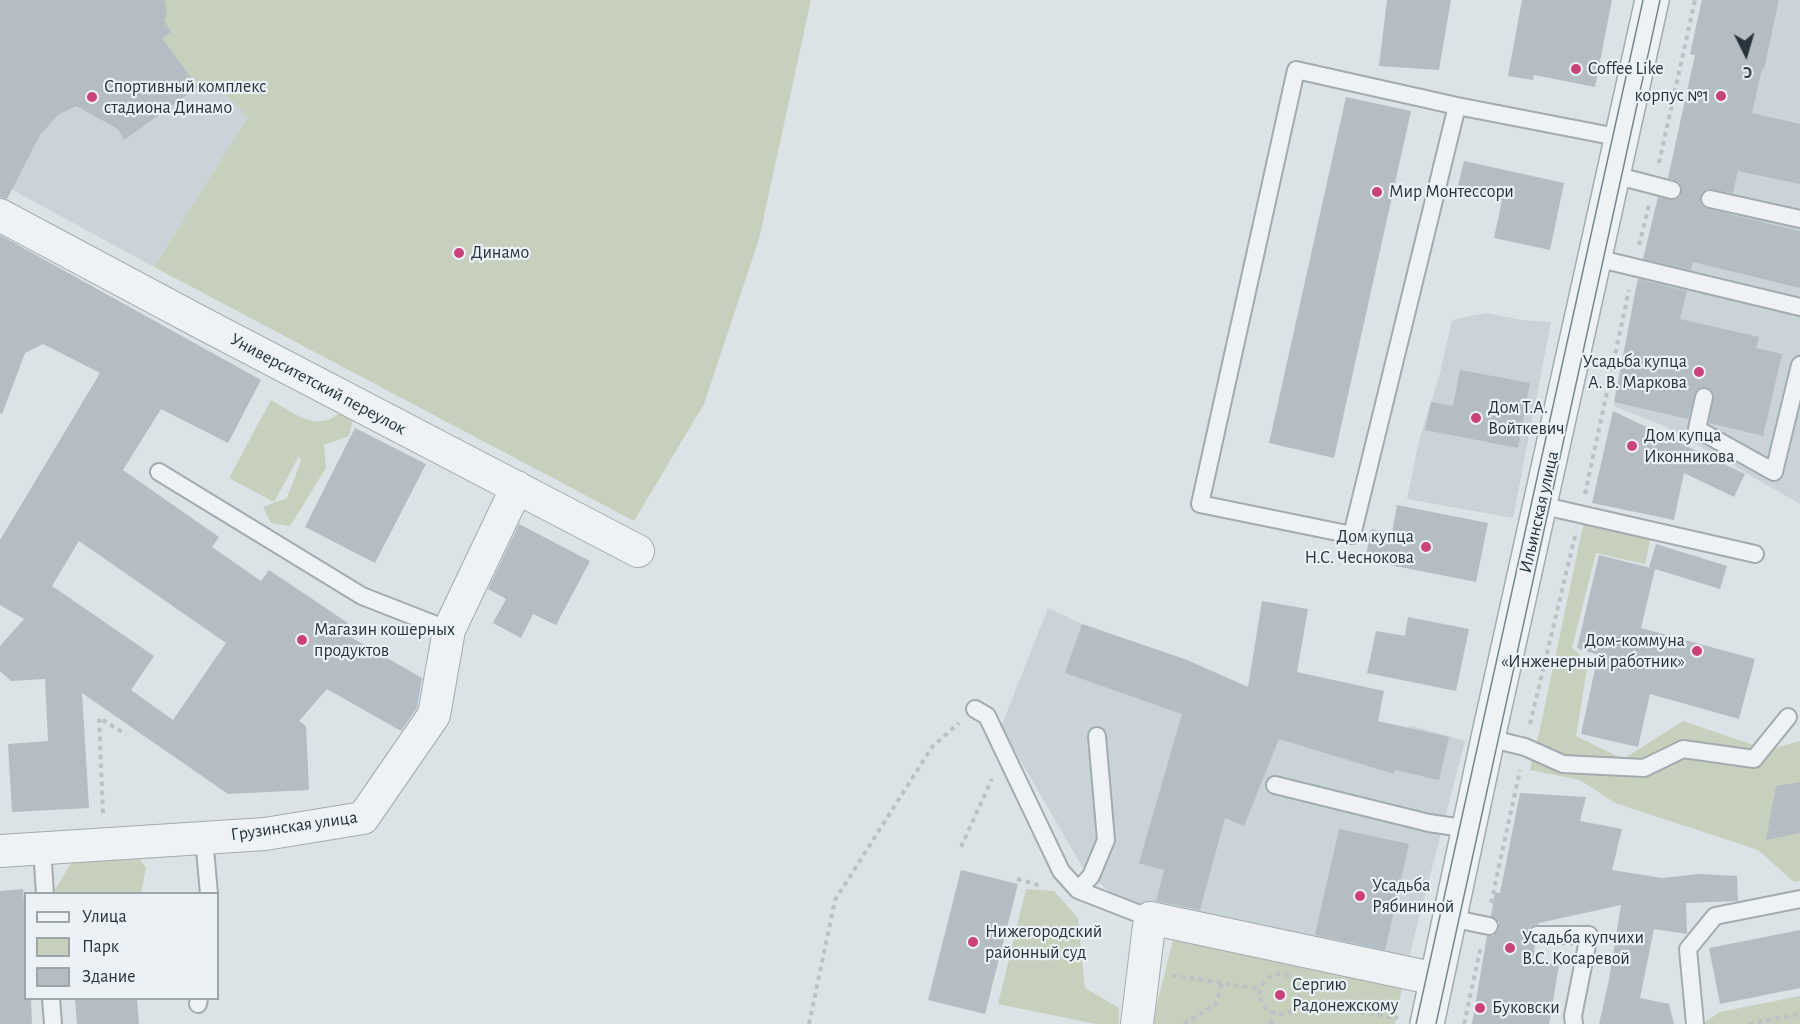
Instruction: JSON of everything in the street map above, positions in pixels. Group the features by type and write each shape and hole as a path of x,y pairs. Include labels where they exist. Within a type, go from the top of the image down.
{"street":[{"name":"Ильинская улица","path":"1415,1021 1436,979 1652,0"},
{"name":"Университетский переулок","path":"0,215 638,551"},
{"name":"Грузинская улица","path":"0,851 265,834 363,818 434,715 449,630 518,488"},
{"path":"1137,1024 1150,918 1436,979"}],"lane":[{"path":"1457,106 1352,535 1200,504 1296,70 1457,106 1622,138"},
{"path":"1614,175 1672,190"},
{"path":"1710,199 1800,219"},
{"path":"1596,258 1800,307"},
{"path":"1704,397 1697,429 1774,472 1800,365"},
{"path":"159,472 362,596 449,630"},
{"path":"1540,505 1755,554"},
{"path":"975,709 987,716 1061,871 1078,890 1150,918"},
{"path":"1488,738 1525,747 1563,764 1644,768 1683,749 1754,759 1788,717"},
{"path":"1078,890 1091,876 1106,840 1098,736"},
{"path":"1275,785 1430,823 1468,829"},
{"path":"204,838 208,892"},
{"path":"42,848 45,892"},
{"path":"1695,1024 1688,949 1715,916 1800,899"},
{"path":"1450,918 1489,926"},
{"path":"1537,935 1589,935 1573,1016 1574,1024"},
{"path":"51,1000 53,1024"}],"path":[{"path":"808,1024 835,900 932,747 975,709"},
{"path":"103,813 99,718 126,734"},
{"path":"962,847 1005,751"},
{"path":"1017,879 1040,885"},
{"path":"1161,972 1260,989"},
{"path":"1279,973 1286,975 1296,983 1299,989 1298,1002 1285,1013 1274,1012 1264,1006 1260,989 1263,983 1273,975 1279,973"},
{"path":"1184,1024 1216,1004 1222,983"},
{"path":"1298,1002 1415,1021"},
{"path":"1271,1024 1274,1012"},
{"path":"1749,1024 1800,1014"}],"shaded area":[{"path":"0,0 165,0 167,14 165,19 171,32 163,38 198,87 212,81 249,117 154,267 0,183"},
{"path":"1702,0 1800,0 1800,504 1664,426 1614,406 1635,291 1659,196 1664,197 1690,77 1698,79 1703,57 1690,54"},
{"path":"1486,313 1522,320 1551,322 1513,518 1407,499 1419,441 1440,373 1452,320"},
{"path":"1048,608 1082,624 1188,660 1244,685 1406,735 1409,725 1465,741 1404,976 1142,921 1083,868 1001,727"}],"green space":[{"name":"Динамо","path":"165,0 811,0 759,239 704,404 634,521 154,267 248,117 212,81 198,87 162,38 171,32 168,27 155,25 166,15"},
{"path":"271,400 309,420 328,420 343,413 354,415 349,436 324,445 326,468 290,526 271,523 263,507 287,498 301,461 299,456 274,502 229,478"},
{"path":"1584,521 1651,536 1645,564 1596,553 1572,648 1588,662 1576,736 1623,759 1683,721 1768,750 1800,741 1800,881 1794,882 1758,850 1615,803 1580,780 1530,770"},
{"path":"136,854 146,868 141,892 56,892 73,860"},
{"path":"1026,889 1054,891 1078,918 1085,988 1119,1008 1119,1024 1096,1024 998,1004"},
{"path":"1175,932 1404,978 1395,1024 1152,1024"},
{"path":"1800,996 1800,1024 1702,1024 1720,1012"}],"building":[{"name":"Спортивный комплекс стадиона Динамо","path":"0,0 165,0 167,14 164,20 171,32 162,38 198,87 124,140 118,129 76,106 58,115 40,135 7,199 0,197"},
{"path":"1387,0 1451,0 1439,70 1379,66"},
{"path":"1522,0 1612,0 1595,87 1534,75 1533,80 1508,76"},
{"name":"корпус №1","path":"1702,0 1779,0 1752,113 1800,124 1800,184 1738,171 1733,193 1707,189 1702,192 1700,202 1708,209 1800,231 1800,288 1693,262 1691,270 1643,259 1658,197 1674,200 1680,197 1682,192 1679,182 1668,178 1695,55 1690,54"},
{"path":"1346,97 1411,111 1334,458 1269,443"},
{"path":"1464,161 1564,183 1550,250 1494,238 1502,200 1457,190"},
{"path":"0,235 261,380 228,443 161,409 123,470 219,537 212,547 261,581 269,570 348,623 342,632 422,678 417,708 401,731 327,689 299,721 306,726 309,790 228,794 82,693 89,808 12,812 8,744 48,741 45,679 11,681 0,671 0,646 24,619 0,605 0,540 100,373 43,344 25,353 2,414 0,413","holes":["79,541 226,643 173,720 131,690 154,656 52,586"]},
{"name":"Усадьба купца А. В. Маркова","path":"1638,279 1687,291 1680,319 1759,337 1756,348 1782,354 1763,436 1709,423 1714,394 1707,387 1700,387 1696,390 1688,419 1614,402"},
{"name":"Дом Т.А. Войткевич","path":"1460,370 1530,383 1518,448 1425,430 1431,402 1453,406"},
{"name":"Дом купца Иконникова","path":"1613,411 1745,474 1734,497 1684,473 1674,520 1592,503"},
{"path":"355,428 426,464 375,563 305,527"},
{"name":"Дом купца Н.С. Чеснокова","path":"1397,505 1488,523 1476,582 1365,560 1371,529 1392,533"},
{"path":"519,524 590,561 556,625 533,614 521,638 493,623 506,599 488,589"},
{"name":"Дом-коммуна «Инженерный работник»","path":"1656,544 1727,566 1720,589 1655,569 1641,628 1755,659 1739,719 1650,694 1638,747 1581,734 1598,655 1577,648 1599,555 1651,568 1649,567"},
{"path":"1262,601 1308,609 1297,672 1384,691 1378,721 1449,737 1439,780 1395,770 1394,774 1279,739 1244,826 1225,818 1200,910 1156,901 1164,870 1139,863 1182,714 1065,673 1082,624 1184,659 1248,687"},
{"path":"1408,617 1469,629 1456,691 1367,673 1376,631 1405,636"},
{"path":"1800,782 1800,833 1766,840 1776,786"},
{"path":"1520,793 1586,797 1580,821 1622,829 1612,870 1662,878 1699,874 1737,876 1738,901 1686,903 1687,934 1654,929 1640,998 1669,1004 1674,1024 1599,1024 1609,980 1621,905 1539,923 1528,929 1528,940 1535,945 1533,960 1559,965 1549,1024 1472,1024 1487,936 1493,936 1499,929 1499,922 1491,916 1495,892 1500,893"},
{"name":"Усадьба Рябининой","path":"1339,829 1409,844 1385,950 1315,935"},
{"name":"Нижегородский районный суд","path":"961,870 1018,884 985,1014 928,1000"},
{"path":"23,889 24,1000 31,1000 32,1024 0,1024 0,891"},
{"path":"1800,930 1800,988 1720,1004 1709,948"},
{"path":"75,1000 137,1000 139,1024 77,1024"}],"tram line":[{"path":"1416,1024 1643,0"},
{"path":"1436,1024 1660,0"}],"place":[{"name":"Coffee Like","path":"1576,69"},
{"name":"корпус №1","path":"1721,96"},
{"name":"Спортивный комплекс стадиона Динамо","path":"92,97"},
{"name":"Мир Монтессори","path":"1377,192"},
{"name":"Динамо","path":"459,253"},
{"name":"Усадьба купца А. В. Маркова","path":"1699,372"},
{"name":"Дом Т.А. Войткевич","path":"1476,418"},
{"name":"Дом купца Иконникова","path":"1632,446"},
{"name":"Дом купца Н.С. Чеснокова","path":"1426,547"},
{"name":"Магазин кошерных продуктов","path":"302,640"},
{"name":"Дом-коммуна «Инженерный работник»","path":"1697,651"},
{"name":"Усадьба Рябининой","path":"1360,896"},
{"name":"Нижегородский районный суд","path":"973,942"},
{"name":"Усадьба купчихи В.С. Косаревой","path":"1510,948"},
{"name":"Сергию Радонежскому","path":"1280,995"},
{"name":"Буковски","path":"1480,1008"}]}
